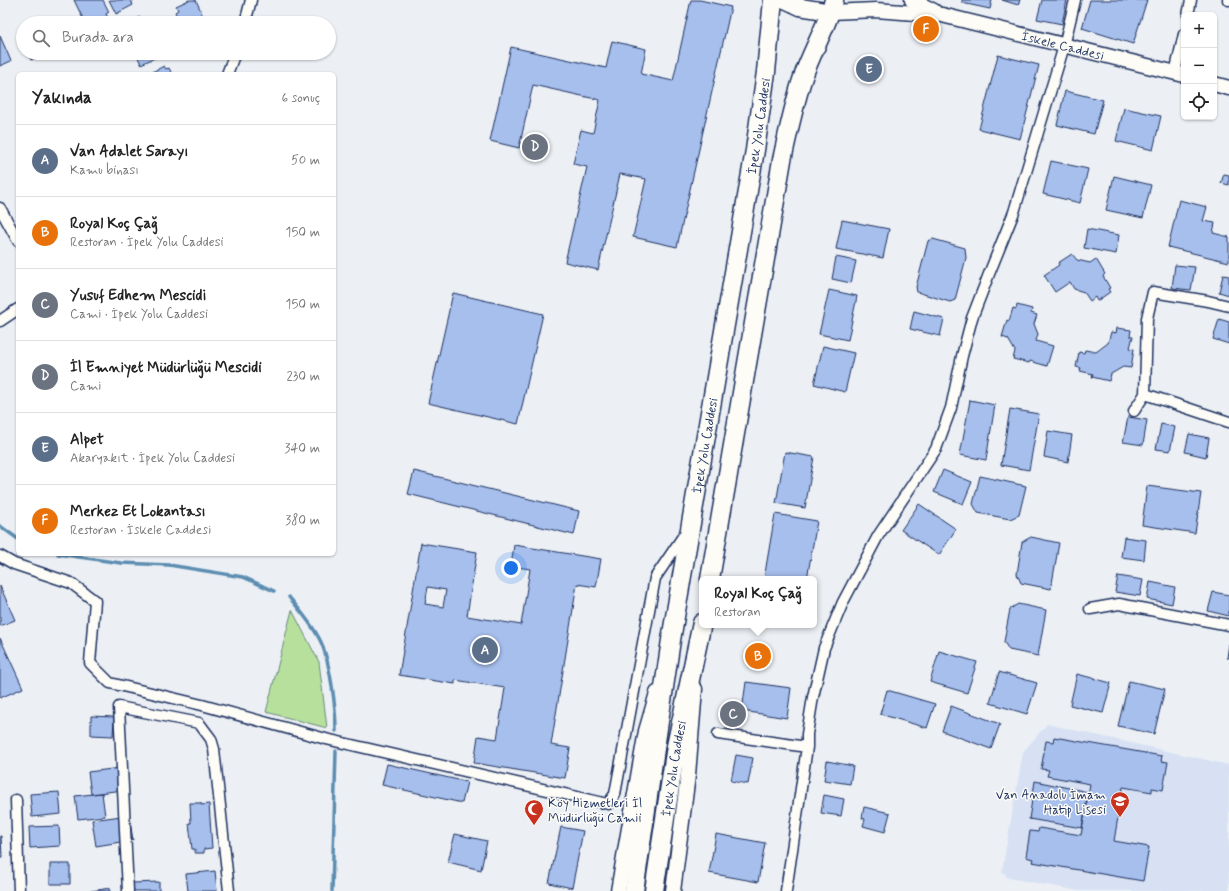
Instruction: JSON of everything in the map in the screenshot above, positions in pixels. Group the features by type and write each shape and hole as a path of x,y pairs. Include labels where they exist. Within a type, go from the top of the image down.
{"highway":[{"name":"İpek Yolu Caddesi","path":"634,891 671,640 755,150 766,72 773,0"},
{"path":"711,576 782,160 803,77 832,6"},
{"name":"İpek Yolu Caddesi","path":"654,891 676,746 700,632"}],"main road":[{"path":"785,0 800,7 832,6"}],"street":[{"path":"247,16 251,0"},
{"path":"912,0 942,15"},
{"path":"786,891 807,747 807,734 813,697 824,648 842,602 878,536 936,449 951,408 972,318 1014,212 1064,46 1075,0"},
{"path":"1189,12 1191,0"},
{"path":"832,6 942,15"},
{"name":"İskele Caddesi","path":"942,15 1180,74"},
{"path":"1180,74 1183,48"},
{"path":"228,72 232,60"},
{"path":"1217,85 1229,88"},
{"path":"0,208 16,236"},
{"path":"1134,411 1145,394 1147,318 1153,292 1229,306"},
{"path":"0,322 16,310"},
{"path":"1145,394 1229,422"},
{"path":"0,556 14,564 71,583 95,601 90,663 110,683 202,705 326,739 608,804 616,794 655,578 691,525"},
{"path":"1090,609 1119,604 1229,625"},
{"path":"673,891 688,774 700,632"},
{"path":"618,891 646,731 671,640"},
{"path":"128,891 119,707 199,723 211,739 214,750 229,891"},
{"path":"718,734 807,747"},
{"path":"16,800 19,891"}],"shaded area":[{"name":"Van Anadolu İmam Hatip Lisesi","path":"1047,724 1229,765 1229,891 1079,891 1008,878 1002,871 1023,752"}],"green space":[{"path":"292,610 319,662 327,728 266,712"}],"building":[{"path":"74,0 103,0 109,12 106,14 107,16 82,16"},
{"path":"109,0 134,0 131,1 133,5 116,14"},
{"path":"189,0 196,0 203,16 177,16 175,12 178,10 176,6"},
{"path":"691,0 700,0 731,7 677,247 633,237 646,179 620,174 598,270 565,262 587,167 573,164 581,130 593,133 600,100 533,85 519,148 490,141 511,47 606,68 612,41 646,49 641,74 673,81"},
{"path":"962,0 992,0 990,9 962,3"},
{"path":"1002,0 1020,0 1018,5"},
{"path":"1042,0 1067,0 1062,24 1037,19"},
{"path":"1090,0 1147,0 1133,44 1082,28"},
{"path":"0,36 11,61 0,66"},
{"path":"998,55 1039,65 1020,139 979,129"},
{"path":"139,60 150,60 141,64"},
{"path":"877,63 881,73 866,78 863,68"},
{"path":"164,66 166,69 169,68 171,72 152,72"},
{"path":"1065,91 1103,100 1094,134 1057,125"},
{"path":"1124,108 1161,116 1153,150 1116,141"},
{"path":"1051,161 1088,169 1080,203 1043,194"},
{"path":"1224,174 1229,175 1229,185 1221,183"},
{"path":"1114,176 1151,185 1143,218 1106,210"},
{"path":"1179,200 1207,207 1203,221 1215,223 1213,233 1229,237 1229,262 1168,247"},
{"path":"842,220 889,229 883,258 836,249"},
{"path":"1087,229 1119,235 1116,254 1084,248"},
{"path":"933,239 965,248 966,258 955,300 950,302 917,292 916,287 928,241"},
{"path":"1072,254 1077,260 1090,263 1096,259 1105,274 1103,276 1110,288 1108,289 1110,292 1097,301 1095,297 1090,301 1084,292 1074,289 1070,282 1055,292 1044,275"},
{"path":"836,257 856,261 851,283 832,279"},
{"path":"1175,265 1195,267 1191,290 1172,288"},
{"path":"1223,275 1229,276 1229,295 1219,292"},
{"path":"829,290 857,296 848,340 819,334"},
{"path":"453,293 543,314 518,424 428,403"},
{"path":"1017,305 1032,309 1031,313 1037,315 1034,324 1038,334 1036,341 1053,346 1047,366 1030,361 1029,363 1013,359 1015,351 1008,339 1002,337 1007,320 1009,321 1013,308 1016,309"},
{"path":"914,311 944,319 940,336 910,329"},
{"path":"1219,319 1229,322 1229,344 1213,339"},
{"path":"1117,328 1131,330 1130,336 1133,336 1130,348 1134,349 1131,368 1123,367 1111,374 1109,381 1092,377 1093,374 1080,371 1081,368 1076,367 1079,352 1084,353 1085,350 1096,352 1108,343 1111,332 1116,333"},
{"path":"823,346 854,353 845,392 814,384"},
{"path":"970,400 995,405 986,460 960,455"},
{"path":"1010,409 1039,414 1029,470 1001,465"},
{"path":"1128,417 1147,420 1143,445 1123,442"},
{"path":"1161,424 1175,427 1170,451 1156,449"},
{"path":"1048,431 1072,435 1068,462 1044,457"},
{"path":"1189,434 1209,438 1206,457 1185,452"},
{"path":"785,452 814,457 805,508 776,503"},
{"path":"943,470 972,482 963,504 934,492"},
{"path":"414,471 579,511 574,535 408,494"},
{"path":"980,476 1026,486 1019,515 1010,519 978,513 973,504"},
{"path":"1147,486 1201,493 1195,533 1142,525"},
{"path":"919,504 956,529 939,555 901,530"},
{"path":"775,514 817,521 808,576 765,576"},
{"path":"1031,537 1059,543 1051,589 1021,583 1017,574 1022,542"},
{"path":"1124,537 1146,540 1144,560 1121,557"},
{"path":"421,543 477,552 467,616 521,625 530,569 511,566 514,545 601,559 596,587 577,584 551,745 570,748 565,778 474,763 478,736 497,739 505,688 455,680 455,684 399,675","holes":["428,587 446,590 443,607 425,604"]},
{"path":"1118,576 1143,580 1140,596 1115,592"},
{"path":"1150,582 1175,587 1172,604 1147,599"},
{"path":"0,586 15,620 0,626"},
{"path":"1213,592 1229,595 1229,616 1208,611"},
{"path":"1018,604 1046,610 1038,656 1009,650 1004,642 1010,609"},
{"path":"0,638 23,688 0,698"},
{"path":"1229,644 1229,658 1227,658"},
{"path":"939,651 977,662 967,693 930,682"},
{"path":"999,672 1037,683 1027,714 990,703"},
{"path":"1077,674 1111,683 1103,713 1070,705"},
{"path":"1129,681 1165,689 1154,734 1118,726"},
{"path":"746,682 791,688 787,718 742,711"},
{"path":"887,690 935,704 927,728 880,714"},
{"path":"951,706 1000,724 991,749 942,731"},
{"path":"91,716 114,717 113,736 91,735"},
{"path":"1054,737 1162,756 1161,761 1168,762 1163,790 1152,788 1152,792 1123,787 1114,841 1149,847 1143,881 1032,862 1033,859 1026,857 1030,831 1038,832 1039,828 1081,835 1090,784 1047,776 1049,770 1041,769 1046,741 1053,742"},
{"path":"736,755 753,758 748,784 731,781"},
{"path":"827,761 853,766 850,784 824,780"},
{"path":"387,764 467,782 462,803 382,785"},
{"path":"120,768 123,790 91,794 88,772"},
{"path":"1035,781 1088,792 1082,828 1029,819"},
{"path":"59,792 61,814 32,817 30,794"},
{"path":"102,793 105,816 78,819 75,796"},
{"path":"824,795 844,799 841,816 821,813"},
{"path":"190,803 201,803 201,805 209,804 212,848 204,849 204,853 195,853 195,849 192,849 189,823 191,823"},
{"path":"864,807 890,813 885,832 863,826 865,819 862,818"},
{"path":"129,815 133,840 96,846 92,820"},
{"path":"59,826 60,846 30,848 29,827"},
{"path":"561,827 583,831 572,888 549,883"},
{"path":"455,834 487,841 481,870 448,862"},
{"path":"716,834 765,843 758,882 709,873"},
{"path":"1,836 2,857 0,857"},
{"path":"50,864 70,864 70,884 50,884"},
{"path":"215,871 217,891 188,891 186,874"},
{"path":"159,882 159,891 132,891 132,883"},
{"path":"110,888 110,891 91,891"}],"waterway":[{"path":"0,526 16,538"},
{"path":"72,556 121,563 169,565 243,577 274,591"},
{"path":"289,597 313,628 324,649 332,684 336,731"},
{"path":"332,891 336,751"}],"place":[{"name":"Merkez Et Lokantası","path":"926,29"},
{"name":"Alpet","path":"869,69"},
{"name":"İl Emniyet Müdürlüğü Mescidi","path":"535,147"},
{"name":"Van Adalet Sarayı","path":"485,650"},
{"name":"Royal Koç Çağ","path":"758,656"},
{"name":"Yusuf Edhem Mescidi","path":"733,714"},
{"name":"Van Anadolu İmam Hatip Lisesi","path":"1120,818"},
{"name":"Köy Hizmetleri İl Müdürlüğü Camii","path":"534,826"}]}
